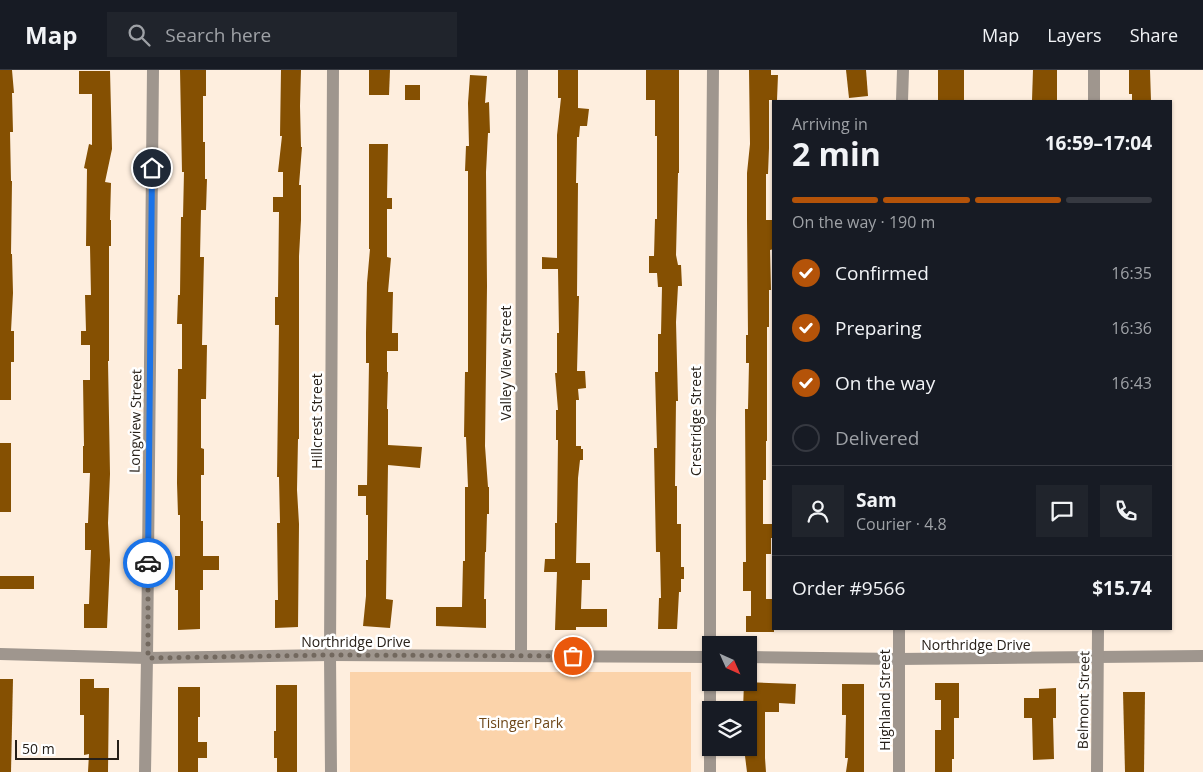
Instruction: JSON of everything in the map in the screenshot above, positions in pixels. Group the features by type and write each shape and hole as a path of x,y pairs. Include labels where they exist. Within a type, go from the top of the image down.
{"street":[{"name":"Longview Street","path":"145,772 148,658 153,70"},
{"name":"Hillcrest Street","path":"331,772 333,70"},
{"name":"Valley View Street","path":"521,655 522,70"},
{"name":"Crestridge Street","path":"710,636 713,70"},
{"path":"902,100 903,70"},
{"path":"1094,70 1094,100"},
{"name":"Highland Street","path":"899,772 900,630"},
{"name":"Belmont Street","path":"1096,772 1098,630"},
{"name":"Northridge Drive","path":"0,654 148,658 330,655 702,657"},
{"name":"Northridge Drive","path":"758,657 899,659 1203,656"},
{"name":"Crestridge Street","path":"710,691 710,772"}],"green space":[{"name":"Tisinger Park","path":"350,672 691,672 691,772 350,772"}],"building":[{"path":"0,70 12,70 14,93 12,93 13,132 10,132 13,293 11,331 14,331 14,362 11,362 11,400 0,400"},
{"path":"180,70 206,70 206,96 203,96 203,142 205,142 205,179 207,179 206,210 201,210 200,257 204,257 202,345 207,345 206,399 201,399 201,448 204,449 204,475 201,475 201,521 203,521 203,556 219,556 219,570 203,570 203,590 200,590 200,629 178,630 178,590 175,590 175,556 180,556 180,515 178,515 177,483 178,369 182,369 182,324 177,324 178,295 180,295 181,217 183,217 184,172 182,172"},
{"path":"281,70 301,70 302,147 299,185 301,185 301,220 297,490 299,524 298,627 275,628 275,600 278,600 277,523 280,523 279,477 277,477 279,325 275,325 275,297 278,297 279,212 273,212 273,197 283,197 283,172 278,172 282,136 280,136"},
{"path":"369,70 390,70 389,95 369,95"},
{"path":"558,70 578,70 578,108 589,109 587,126 580,126 579,137 577,137 577,296 579,296 577,371 585,371 586,388 578,389 579,400 576,400 576,446 581,446 581,449 583,449 583,460 580,460 578,478 576,563 590,563 590,580 582,580 581,609 607,609 607,627 576,627 576,630 555,630 557,572 544,572 545,559 555,559 555,523 557,523 558,440 556,440 556,410 558,410 555,373 557,373 557,333 559,333 558,269 542,269 542,257 557,258 557,135 561,98 558,98"},
{"path":"646,70 679,70 679,173 676,255 678,265 681,265 682,286 678,286 676,322 678,401 676,401 675,486 677,486 677,524 681,524 681,567 684,567 684,579 681,579 681,592 679,592 677,629 658,629 659,598 661,598 660,552 656,552 654,448 657,448 655,372 658,372 658,334 661,334 662,287 658,287 657,273 649,273 649,256 654,256 655,219 657,219 657,136 655,136 655,100 646,100"},
{"path":"749,70 771,70 771,75 778,75 777,100 769,100 768,174 766,174 766,220 772,220 772,250 770,250 771,290 769,290 769,327 767,327 767,441 766,480 763,480 763,524 772,524 771,554 766,554 766,599 772,599 772,630 774,632 746,632 746,616 751,616 751,591 743,591 743,562 746,562 745,409 748,409 749,363 746,363 746,335 748,335 747,173 750,144"},
{"path":"846,70 866,70 868,96 849,98"},
{"path":"938,70 964,70 964,100 938,100"},
{"path":"1033,70 1057,70 1057,100 1032,100"},
{"path":"1129,70 1150,70 1151,100 1132,100 1132,94 1129,94"},
{"path":"79,71 110,71 112,149 105,182 111,183 108,361 110,474 108,523 110,560 107,628 84,628 84,604 89,604 91,550 85,550 85,523 88,523 90,473 83,473 83,380 90,380 90,345 81,345 81,331 86,331 85,295 91,295 90,246 86,246 87,169 84,168 89,144 92,145 92,94 79,94"},
{"path":"470,75 487,76 485,103 489,102 490,133 488,133 486,172 485,446 489,487 489,514 487,514 485,552 484,599 486,599 486,628 436,626 436,607 462,607 463,561 465,561 465,487 468,487 466,437 464,437 465,372 468,372 468,171 465,171 466,146 469,146 468,103"},
{"path":"405,85 420,85 420,100 405,100"},
{"path":"369,144 388,144 387,198 392,198 392,209 387,209 387,257 391,258 388,292 393,292 392,333 398,333 398,351 387,351 388,445 422,447 420,468 388,465 386,599 393,600 390,628 363,626 366,596 366,560 368,560 368,515 366,515 366,496 358,496 358,485 367,485 369,363 366,363 366,333 370,249"},
{"path":"0,443 11,443 11,512 0,512"},
{"path":"0,576 34,576 34,589 0,589"},
{"path":"0,679 13,679 11,772 0,772"},
{"path":"80,679 94,679 94,688 109,688 108,772 88,772 89,754 84,755 84,715 80,715"},
{"path":"758,683 796,684 795,704 779,703 779,712 765,712 766,772 747,772 745,756 757,756 757,701 743,701 744,691 758,691"},
{"path":"935,683 959,683 959,718 954,718 954,759 952,759 952,772 935,772 935,730 941,730 941,700 935,700"},
{"path":"842,684 864,684 864,772 846,772 848,758 845,758 846,715 842,715"},
{"path":"276,685 297,685 297,772 277,772 277,758 274,758"},
{"path":"178,687 200,687 198,742 207,742 207,758 198,758 198,772 178,772"},
{"path":"1056,688 1056,718 1053,718 1054,759 1033,760 1032,718 1024,718 1024,698 1039,698 1039,689"},
{"path":"1123,692 1145,692 1144,772 1125,772"}],"way so far":[{"path":"148,563 148,658 330,655 573,656"}],"route":[{"path":"148,563 152,168"}]}
